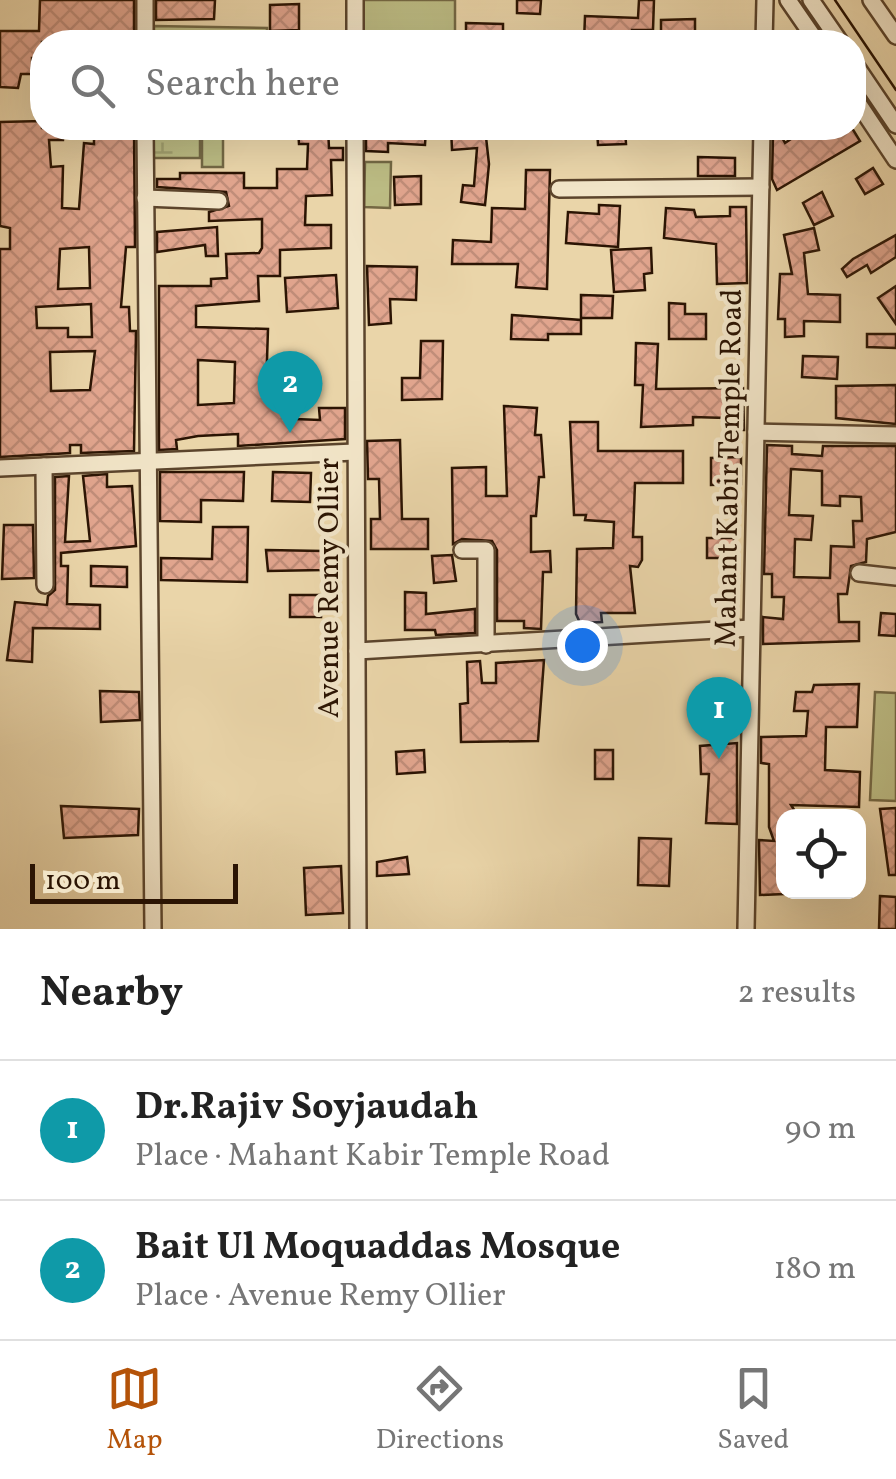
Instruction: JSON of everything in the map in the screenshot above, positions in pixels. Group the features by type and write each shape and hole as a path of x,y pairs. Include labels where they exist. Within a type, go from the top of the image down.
{"street":[{"path":"145,0 145,30"},
{"path":"355,0 355,30"},
{"path":"764,0 764,30"},
{"path":"788,0 809,30"},
{"path":"811,0 832,30"},
{"path":"872,0 896,36"},
{"path":"866,81 896,125"},
{"path":"866,115 896,160"},
{"path":"145,140 145,462 153,929"},
{"name":"Avenue Remy Ollier","path":"355,140 358,929"},
{"name":"Mahant Kabir Temple Road","path":"746,929 762,140"},
{"path":"559,188 762,186"},
{"path":"145,198 219,201"},
{"path":"756,432 896,435"},
{"path":"0,468 355,452"},
{"path":"44,466 44,585"},
{"path":"462,550 486,550 486,645"},
{"path":"859,572 896,577"},
{"path":"356,651 751,628"}],"green space":[{"path":"363,0 455,0 455,30 363,30"},
{"path":"154,26 267,28 267,30 154,30"},
{"path":"152,140 200,140 200,158 151,158"},
{"path":"202,140 223,140 223,167 202,167"},
{"path":"365,162 391,162 390,208 364,207"},
{"path":"875,692 896,693 896,801 870,800"}],"building":[{"path":"40,0 134,0 134,30 39,30"},
{"path":"156,0 215,0 214,19 156,20"},
{"path":"517,0 541,0 540,14 517,13"},
{"path":"639,0 654,0 653,30 584,30 585,16 638,18"},
{"path":"299,4 299,30 270,30 270,5"},
{"path":"695,19 695,30 661,30 661,20"},
{"path":"466,23 503,24 503,30 466,30"},
{"path":"0,31 30,31 30,74 21,74 18,88 0,87"},
{"path":"30,121 30,140 49,140 51,167 63,166 62,208 79,209 84,143 134,140 135,247 126,247 121,307 129,307 130,331 136,331 134,451 81,453 81,445 70,445 70,453 0,457 0,249 10,249 10,228 0,226 0,122","holes":["89,247 90,288 58,289 60,249","91,304 92,337 68,337 68,328 37,328 36,307","95,351 90,390 51,391 50,352"]},
{"path":"299,140 329,140 329,148 343,148 343,160 331,160 332,195 306,196 305,225 331,225 331,248 280,250 280,276 258,276 259,301 196,306 196,327 268,329 266,391 299,396 295,419 320,420 319,408 345,408 345,439 238,446 238,434 198,436 176,440 177,449 159,450 159,286 211,286 211,279 227,278 226,254 259,253 262,248 262,219 209,221 209,212 229,206 226,192 157,187 157,179 180,179 180,173 244,173 244,188 277,188 277,169 307,169 308,144 299,144","holes":["198,360 235,362 234,403 198,405"]},
{"path":"366,140 425,140 425,145 388,143 388,152 366,151"},
{"path":"452,140 486,140 489,164 485,205 461,202 463,185 474,186 477,148 452,150"},
{"path":"598,140 626,140 626,144 598,145"},
{"path":"773,140 860,141 777,190 772,179"},
{"path":"698,157 735,158 735,176 698,176"},
{"path":"873,168 883,184 865,194 856,179"},
{"path":"526,170 550,170 547,289 516,287 518,264 452,264 453,240 491,242 492,208 525,209"},
{"path":"421,176 421,204 395,205 394,177"},
{"path":"822,192 833,216 814,225 803,203"},
{"path":"599,205 620,206 618,247 566,243 568,212 599,214"},
{"path":"730,207 746,207 747,283 717,284 716,244 664,238 666,208 694,210 696,217 730,216"},
{"path":"217,227 218,256 206,256 205,245 157,252 157,232"},
{"path":"814,228 819,250 804,253 808,294 840,295 840,322 804,321 804,336 785,337 785,319 778,319 780,274 792,274 784,235"},
{"path":"896,235 896,257 871,273 867,265 847,277 842,269 853,259"},
{"path":"651,248 652,273 644,274 645,290 614,292 611,250"},
{"path":"367,266 417,267 416,300 390,299 391,323 369,325"},
{"path":"336,275 338,308 287,312 285,278"},
{"path":"896,286 896,324 878,298"},
{"path":"581,295 613,296 612,318 581,318"},
{"path":"669,303 685,304 685,314 706,314 706,339 669,339"},
{"path":"512,315 581,320 581,334 548,334 548,340 511,339"},
{"path":"867,334 896,334 896,348 867,347"},
{"path":"421,341 443,341 442,399 402,400 402,378 420,378"},
{"path":"636,343 658,344 656,389 743,388 744,430 726,430 726,418 693,417 693,425 641,427 643,385 635,385"},
{"path":"803,356 838,357 837,379 802,377"},
{"path":"896,385 896,424 836,418 836,386"},
{"path":"504,406 537,408 535,435 541,435 544,477 539,477 536,516 531,516 531,552 550,551 551,572 543,572 541,629 524,628 524,621 497,621 497,550 492,541 462,539 453,544 452,468 486,467 486,496 507,496"},
{"path":"570,422 598,422 598,451 683,451 683,483 635,483 633,537 642,537 642,560 638,567 630,566 635,613 601,613 602,622 580,623 576,614 577,549 613,548 614,522 585,520 586,515 574,515"},
{"path":"400,440 402,519 428,519 428,549 371,549 371,519 380,519 379,479 368,479 367,441"},
{"path":"767,445 792,446 792,454 822,456 823,446 896,446 896,532 867,539 866,562 851,566 847,594 838,594 839,622 859,622 859,641 763,644 763,617 783,619 784,597 772,597 772,574 764,574","holes":["791,469 822,471 822,505 840,506 840,496 861,497 862,521 853,521 854,547 831,546 830,578 794,577 795,539 811,540 813,516 789,515"]},
{"path":"741,457 741,484 711,485 711,458"},
{"path":"160,472 244,472 243,501 201,500 201,522 160,521"},
{"path":"273,472 311,473 310,502 272,501"},
{"path":"107,474 107,487 132,486 136,546 61,553 61,566 68,566 67,604 100,605 100,629 33,628 32,662 7,660 15,602 47,605 48,596 55,590 55,477 69,476 65,542 90,541 83,476"},
{"path":"4,525 33,525 34,578 2,579"},
{"path":"213,527 248,527 247,582 161,580 161,558 212,559"},
{"path":"707,538 734,538 734,558 707,558"},
{"path":"266,550 323,551 323,570 268,571"},
{"path":"452,555 456,581 434,583 432,556"},
{"path":"91,566 127,567 127,587 91,586"},
{"path":"405,592 426,593 426,614 475,609 475,633 436,635 435,630 405,630"},
{"path":"290,595 321,595 321,617 290,617"},
{"path":"881,613 896,614 896,636 879,635"},
{"path":"544,660 538,741 461,742 460,704 468,703 467,662 480,661 482,683 496,683 496,663"},
{"path":"859,684 857,727 826,727 825,770 860,772 859,807 791,805 794,809 776,809 776,894 760,895 759,840 774,841 769,827 769,764 761,763 761,737 806,736 808,711 794,711 796,692 812,692 814,685"},
{"path":"100,691 139,692 140,720 101,722"},
{"path":"737,743 737,824 706,823 709,774 701,774 700,746"},
{"path":"424,750 425,772 397,774 396,752"},
{"path":"595,750 613,750 613,779 595,779"},
{"path":"61,806 139,809 138,835 64,838"},
{"path":"896,808 896,875 889,875 880,809"},
{"path":"639,838 671,839 669,886 638,885"},
{"path":"407,857 409,874 377,876 377,862"},
{"path":"341,866 343,913 306,915 304,868"},
{"path":"880,896 896,897 896,929 879,929"}],"tram line":[{"path":"835,0 855,30"},
{"path":"866,46 896,90"}],"place":[{"name":"Bait Ul Moquaddas Mosque","path":"290,433"},
{"name":"Dr.Rajiv Soyjaudah","path":"719,759"}]}
